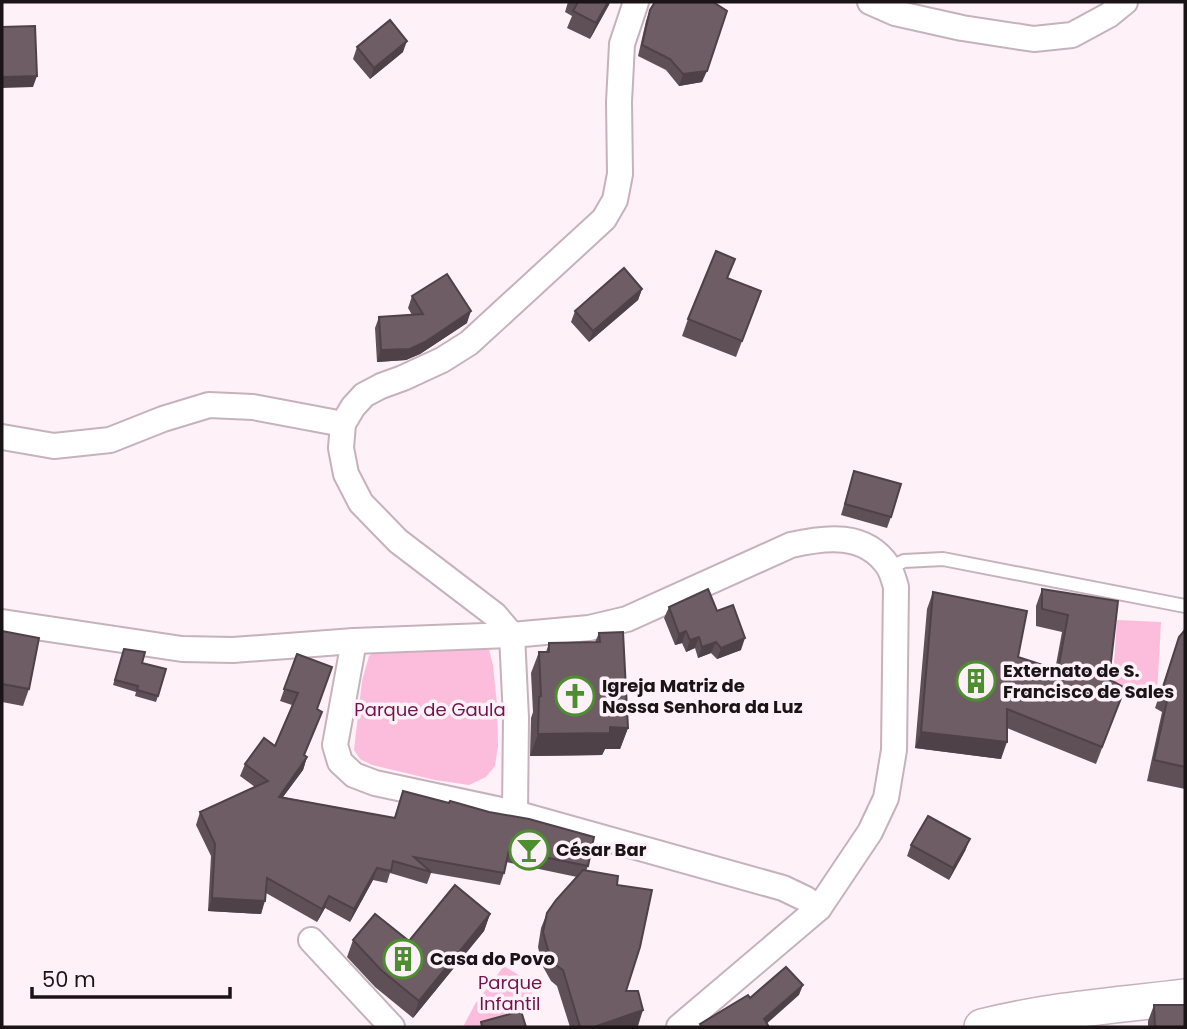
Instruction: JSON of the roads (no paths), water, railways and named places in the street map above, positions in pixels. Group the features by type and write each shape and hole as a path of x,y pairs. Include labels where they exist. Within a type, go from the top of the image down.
{"main road":[{"path":"982,1027 1062,1011 1185,997"}],"street":[{"path":"515,813 516,718 512,635 495,615 398,541 361,503 345,474 341,447 343,424 364,395 442,360 469,343 604,219 614,200 620,174 619,102 622,44 636,2"},
{"path":"870,2 895,13 962,28 1034,39 1072,35 1109,15 1125,2"},
{"path":"2,437 54,446 110,440 163,419 209,405 253,407 343,424"},
{"path":"2,622 182,649 233,650 354,641 512,635 589,628 627,619 791,545 819,539 850,540 875,551 890,568 896,587 894,750 887,798 870,832 819,908 679,1027"},
{"path":"354,641 335,745 340,762 354,775 374,783 515,813 783,888 819,908"},
{"path":"311,940 391,1027"}],"lane":[{"path":"890,568 904,561 943,559 1161,600 1185,607"}],"place":[{"name":"Externato de S. Francisco de Sales","path":"976,681"},
{"name":"Igreja Matriz de Nossa Senhora da Luz","path":"575,696"},
{"name":"César Bar","path":"529,850"},
{"name":"Casa do Povo","path":"403,959"}],"park label":[{"name":"Parque de Gaula","path":"430,710"},
{"name":"Parque Infantil","path":"510,993"}]}
